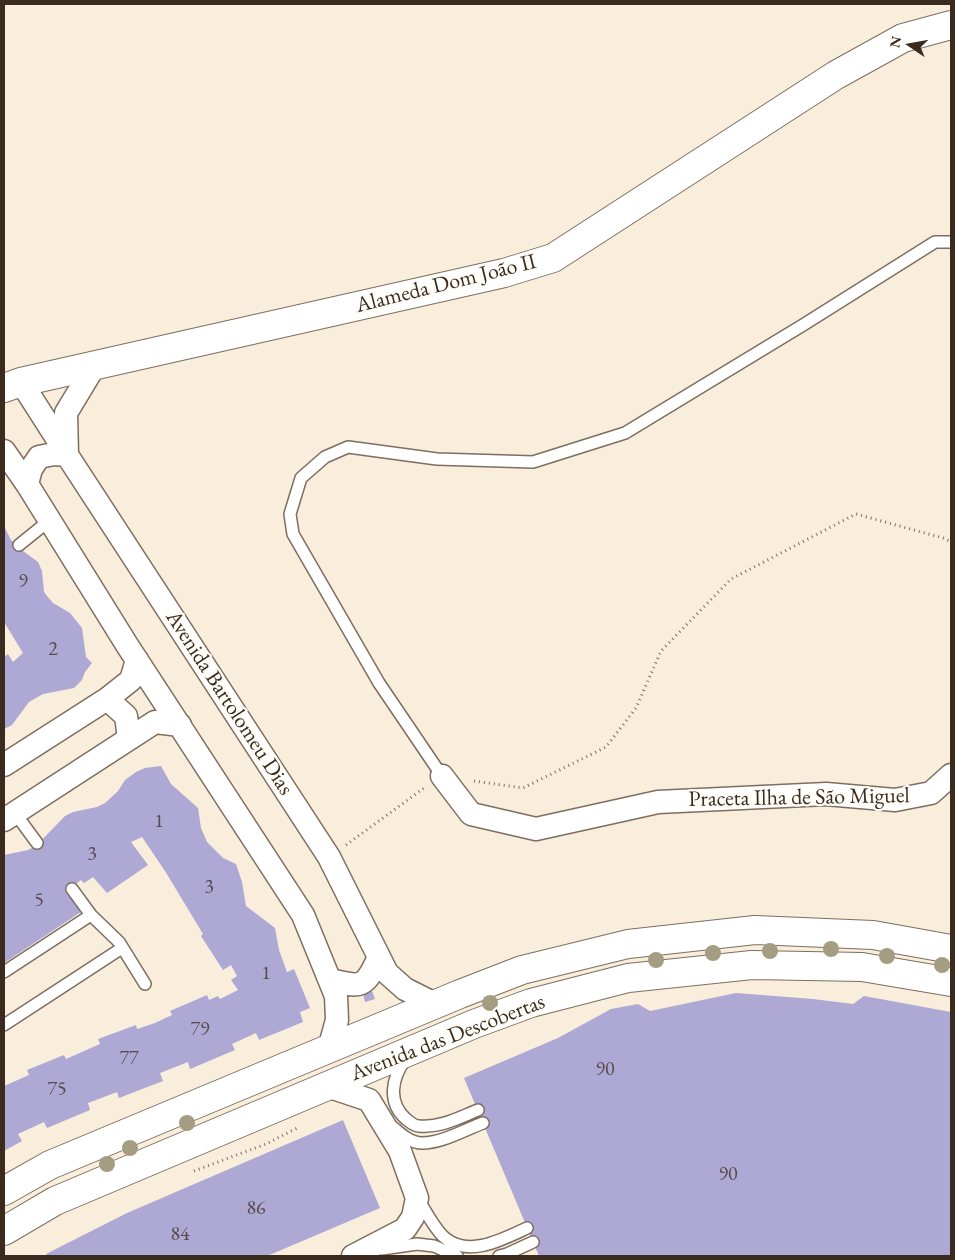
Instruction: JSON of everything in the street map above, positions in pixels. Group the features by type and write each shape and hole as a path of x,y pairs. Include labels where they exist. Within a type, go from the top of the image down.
{"main road":[{"name":"Alameda Dom João II","path":"12,385 504,273 552,258 836,75 903,38 951,25"},
{"name":"Avenida das Descobertas","path":"4,1191 50,1165 435,1004 522,970 628,944 755,930 872,935 951,949"},
{"name":"Avenida das Descobertas","path":"4,1231 55,1202 474,1024 531,1003 628,978 752,965 862,967 951,982"}],"street":[{"path":"27,484 31,469 39,457 54,454 67,455 66,414 95,365"},
{"name":"Avenida Bartolomeu Dias","path":"12,385 67,455 329,857 387,973 406,989 435,1004"},
{"path":"4,451 303,915 336,996 337,1020 329,1049"},
{"path":"4,765 107,699 131,680 137,660"},
{"path":"107,699 126,716 129,739"},
{"path":"10,816 155,722 180,725"},
{"name":"Praceta Ilha de São Miguel","path":"442,776 471,814 536,829 658,802 826,794 895,800 931,793 951,775"},
{"path":"330,980 352,985 364,983 371,976 379,957"},
{"path":"327,1086 369,1100 400,1150 417,1198 413,1217 405,1229 354,1256"}],"lane":[{"path":"442,776 379,683 293,534 290,514 301,478 325,457 348,447 437,459 533,462 625,434 935,242 951,242"},
{"path":"19,545 50,520"},
{"path":"10,816 38,843"},
{"path":"72,889 91,915 122,948 145,984"},
{"path":"4,972 91,915"},
{"path":"4,1025 122,948"},
{"path":"411,1052 397,1070 392,1093 395,1103 404,1117 416,1126 437,1126 478,1110"},
{"path":"380,1115 404,1138 421,1143 442,1139 483,1123"},
{"path":"417,1198 444,1238 458,1246 479,1246 503,1239 527,1228"},
{"path":"499,1256 533,1242"},
{"path":"354,1256 387,1248 417,1244 434,1246 457,1256"}],"path":[{"path":"329,857 442,776 522,788 606,747 636,708 661,651 731,578 856,514 943,538 951,542"},
{"path":"188,1174 266,1144 300,1126"}],"building":[{"path":"4,526 11,540 38,562 42,571 44,592 47,596 53,603 70,613 82,628 86,657 92,663 82,680 74,688 43,694 29,702 12,725 4,729 4,657 8,654 13,662 23,653 4,622"},
{"path":"161,766 171,784 198,808 201,828 207,842 223,858 236,864 242,882 246,906 275,928 279,950 287,972 294,969 310,1008 300,1012 303,1022 259,1040 256,1033 232,1044 235,1050 190,1069 188,1062 160,1073 163,1081 119,1098 117,1092 88,1103 90,1110 47,1128 44,1122 18,1134 22,1141 4,1151 4,1086 29,1075 27,1070 64,1055 66,1059 100,1044 98,1039 136,1025 137,1029 155,1023 172,1015 170,1011 207,995 209,1000 218,996 220,999 238,990 231,980 237,976 231,965 223,970 201,936 203,934 165,871 142,837 131,842 148,865 107,893 93,877 84,883 81,880 67,891 81,912 4,963 4,855 28,850 36,846 65,816 105,803 118,791 125,780 136,772 145,768"},
{"path":"372,991 375,999 365,1002 363,994"},
{"path":"736,993 853,1004 864,996 951,1012 951,1256 539,1256 464,1078 558,1038 611,1009 638,1004 650,1011"},
{"path":"343,1120 380,1208 267,1256 47,1256 46,1254 127,1213"}]}
